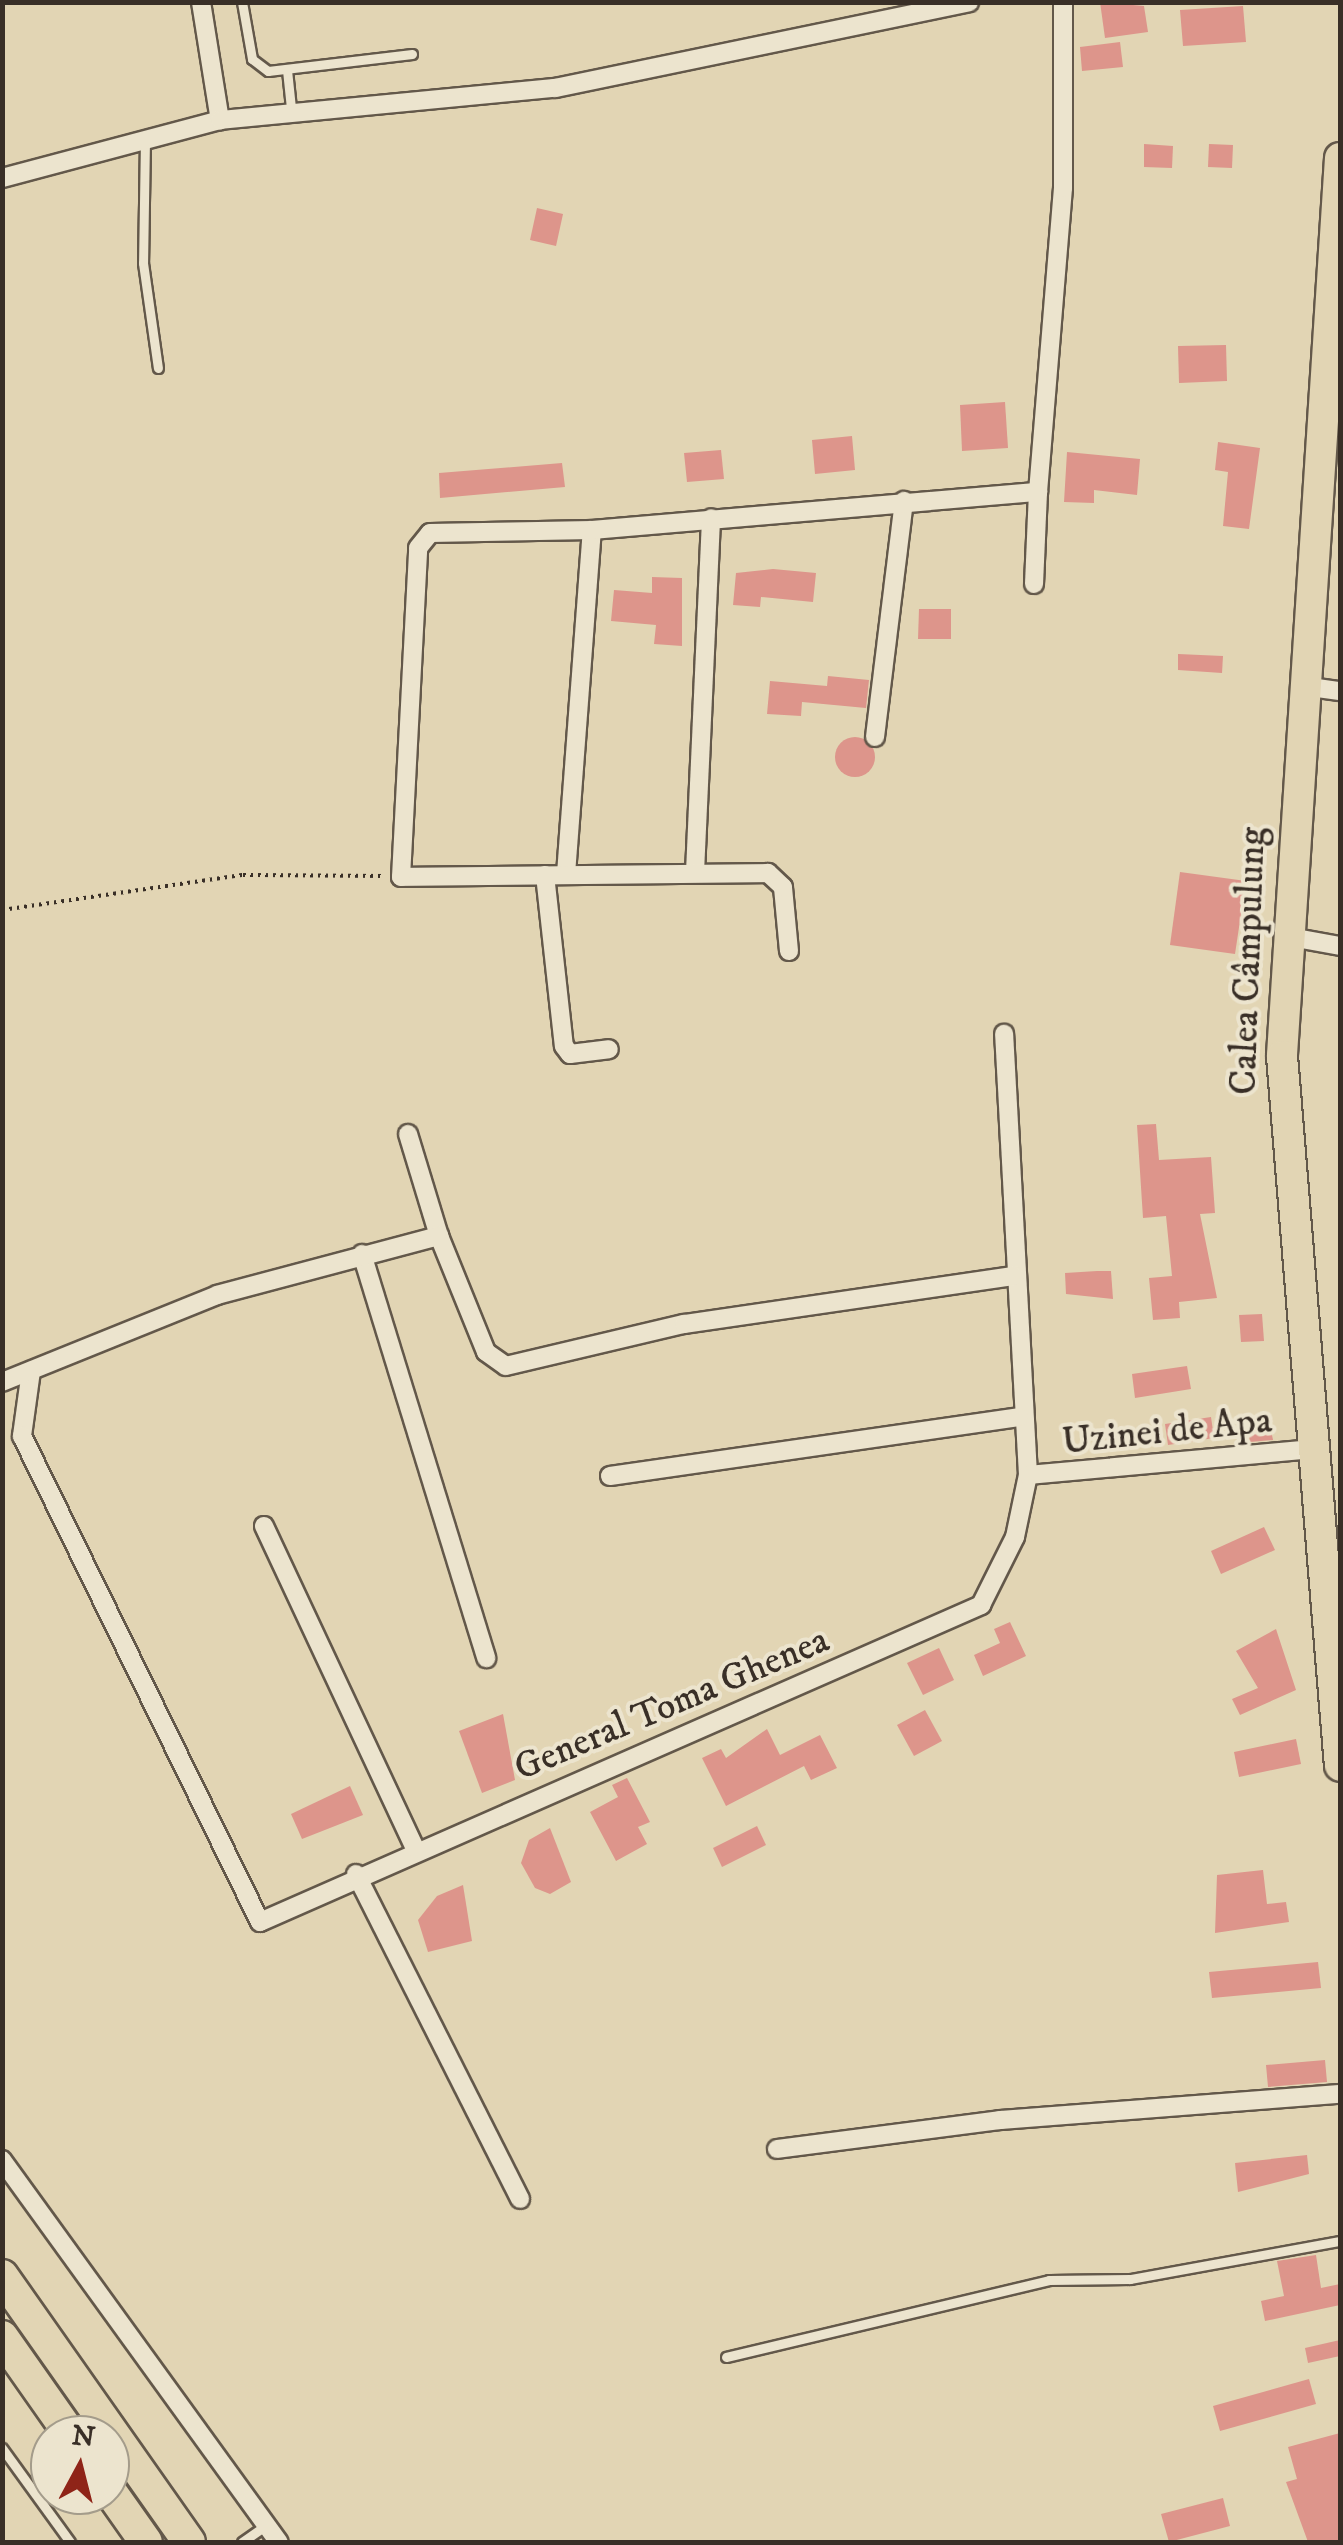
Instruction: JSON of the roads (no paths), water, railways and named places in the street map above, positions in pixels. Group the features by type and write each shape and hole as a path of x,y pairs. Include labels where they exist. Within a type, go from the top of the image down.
{"highway":[{"name":"Calea Câmpulung","path":"1340,158 1335,318 1286,936 1283,1096 1340,1766"},
{"path":"2,2276 189,2542"},
{"path":"2,2338 56,2415"},
{"path":"127,2515 146,2542"}],"street":[{"path":"200,2 220,120"},
{"path":"2,178 145,136 220,120 292,109 555,88 970,2"},
{"path":"1034,584 1063,188 1063,2"},
{"path":"789,951 775,875 694,872 402,877 403,744 424,536 592,530 1038,492"},
{"path":"876,737 904,501"},
{"path":"694,872 711,518"},
{"path":"566,874 592,530"},
{"path":"1303,686 1340,690"},
{"path":"545,874 564,1046 570,1054 609,1049"},
{"path":"1286,936 1340,946"},
{"path":"1004,1034 1019,1416 1028,1475"},
{"path":"408,1134 439,1236 486,1352 506,1366 684,1324 1015,1276"},
{"path":"2,1382 217,1295 439,1236"},
{"path":"362,1254 486,1658"},
{"name":"General Toma Ghenea","path":"31,1371 22,1436 260,1922 415,1848 981,1605 1015,1537 1028,1475"},
{"path":"610,1476 1019,1416"},
{"name":"Uzinei de Apa","path":"1028,1475 1313,1449"},
{"path":"264,1526 415,1848"},
{"path":"356,1874 520,2199"},
{"path":"777,2149 1000,2120 1340,2094"},
{"path":"2,2160 279,2542"}],"lane":[{"path":"242,2 252,59 287,70 412,54"},
{"path":"287,70 292,109"},
{"path":"145,136 143,263 158,368"},
{"path":"726,2356 1049,2280 1130,2279 1340,2241"},
{"path":"2,2448 70,2542"},
{"path":"242,2542 266,2526"}]}
